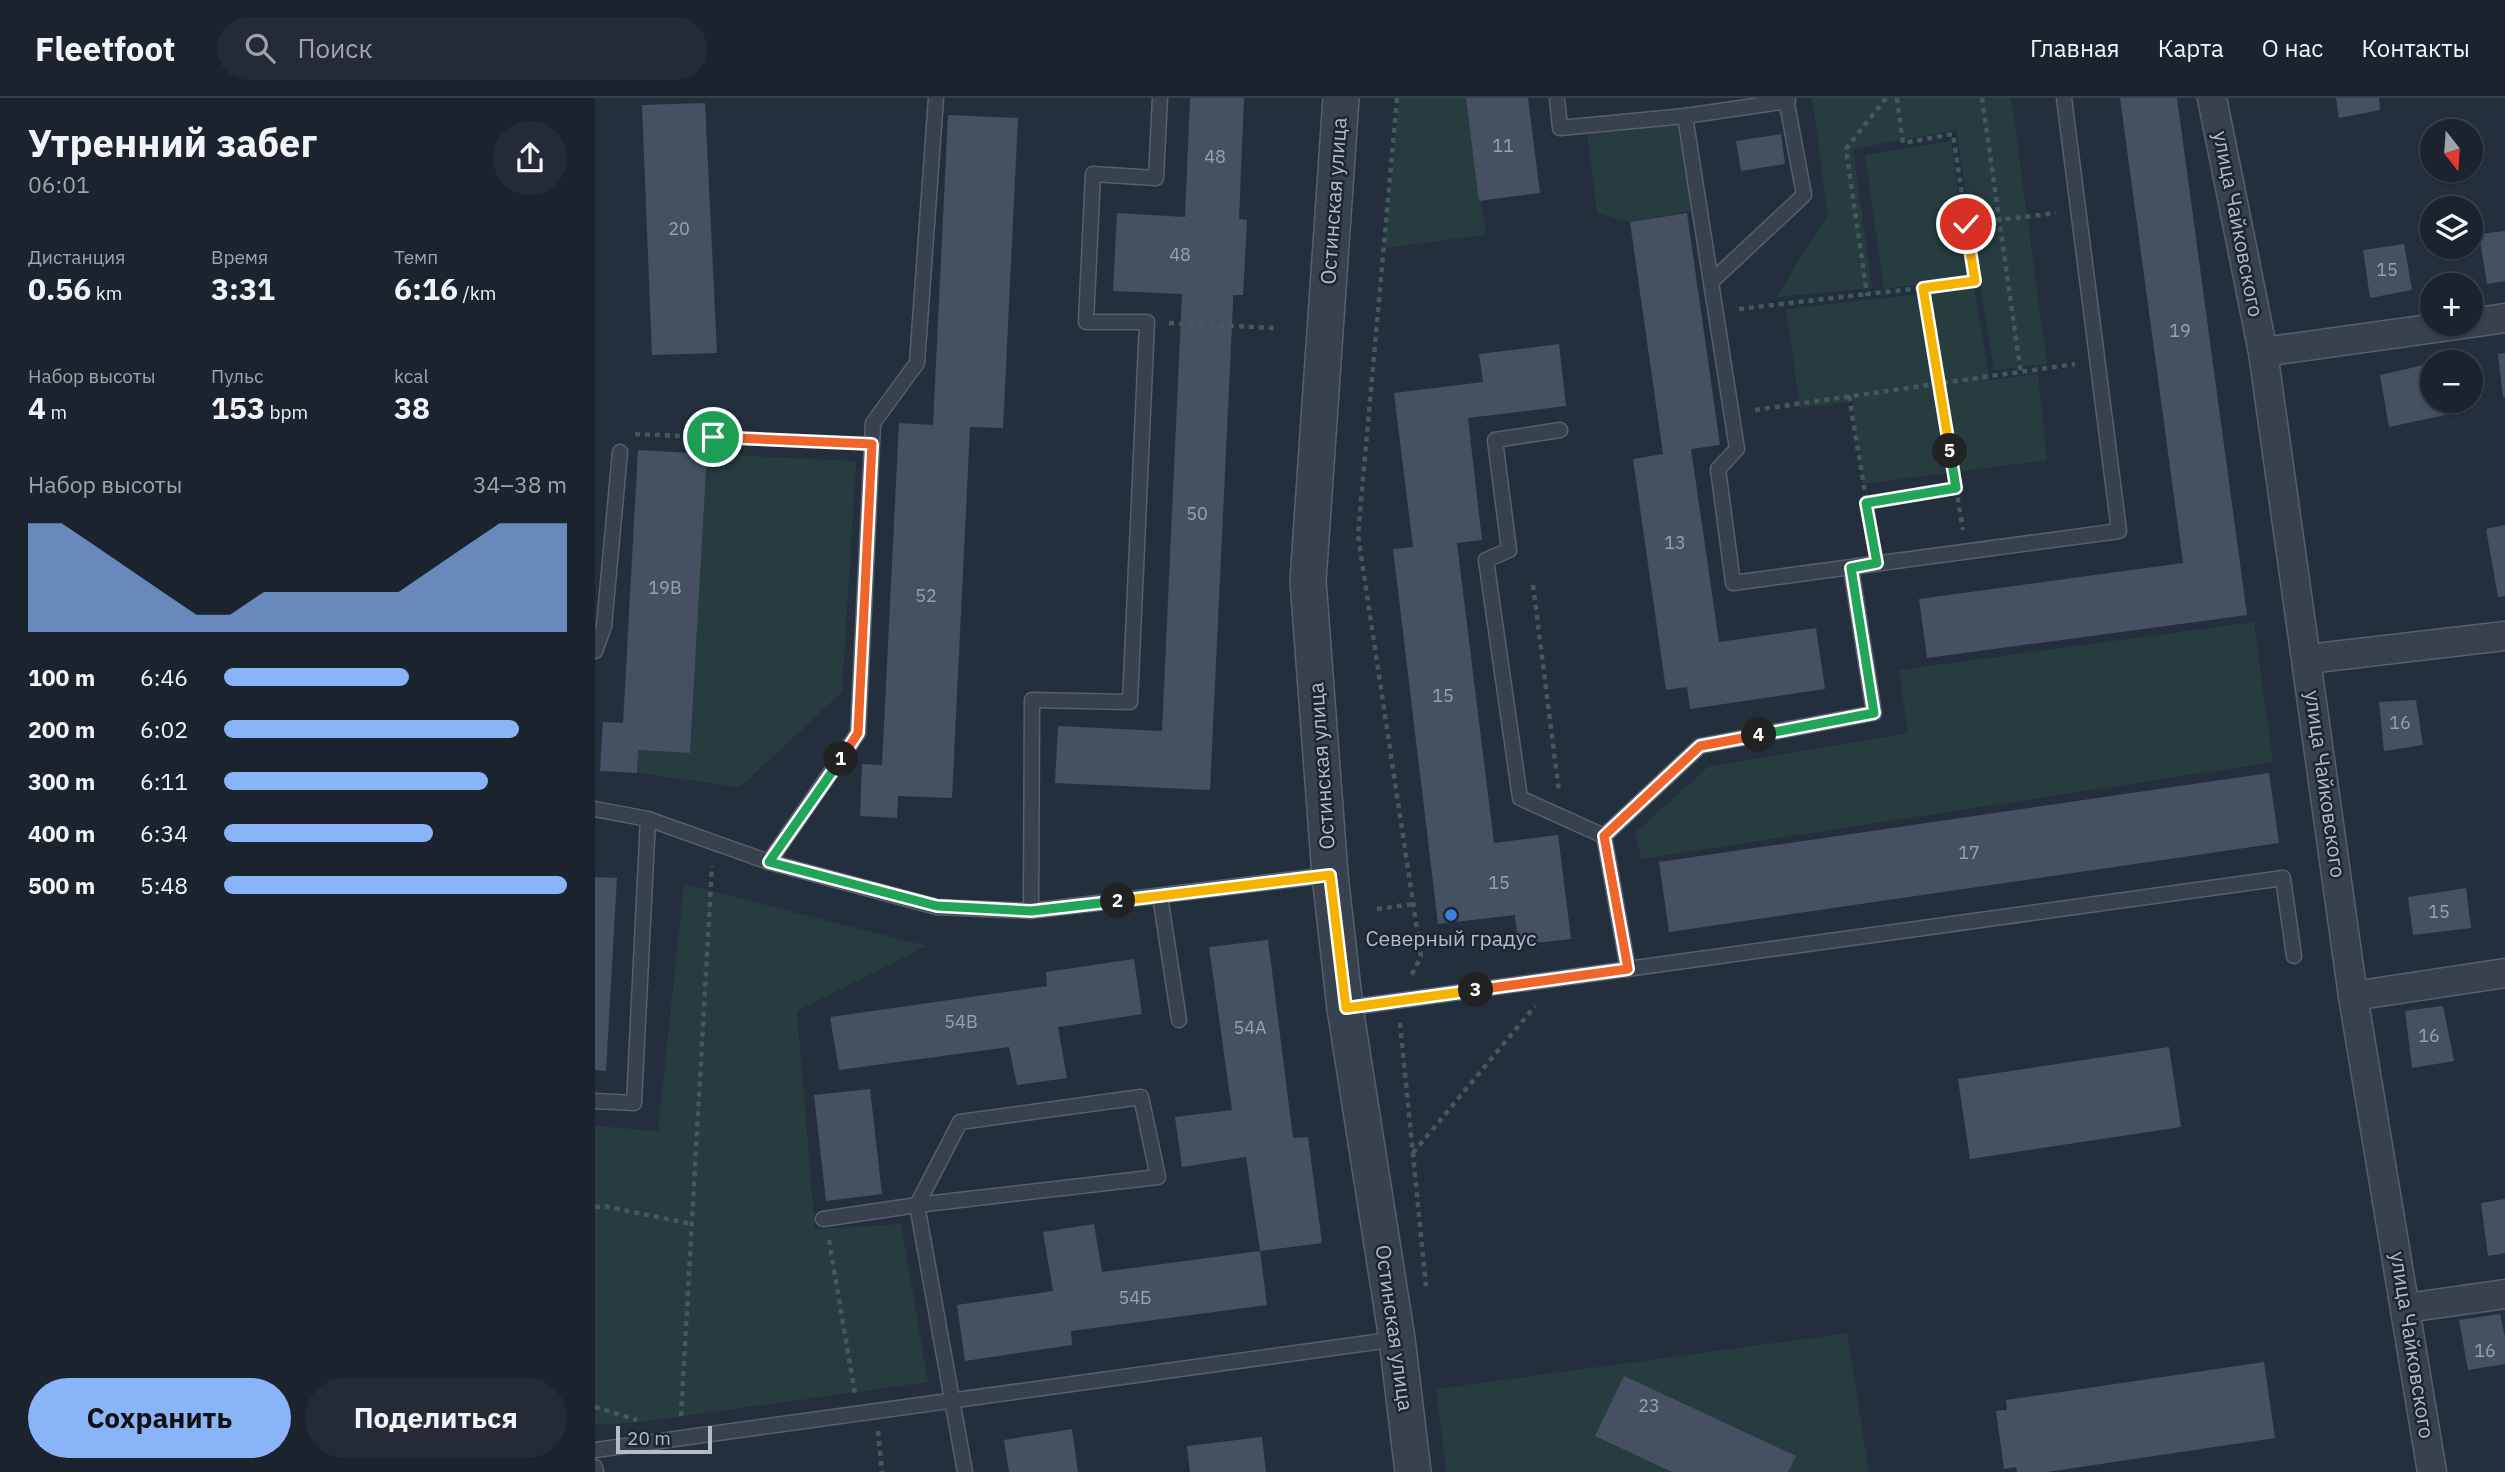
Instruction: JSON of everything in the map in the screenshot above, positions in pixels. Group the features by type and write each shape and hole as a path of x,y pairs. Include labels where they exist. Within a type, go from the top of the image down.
{"street":[{"name":"Остинская улица","path":"1341,98 1308,581 1330,875 1346,1008 1397,1339 1413,1472"},
{"name":"улица Чайковского","path":"2212,98 2263,352 2353,996 2432,1472"},
{"path":"2483,321 2505,318"},
{"path":"2263,352 2420,330"},
{"path":"2308,659 2505,636"},
{"path":"2353,996 2505,973"},
{"path":"2406,1308 2505,1294"}],"lane":[{"path":"769,862 858,733 873,423 917,363 936,98"},
{"path":"1031,911 1032,700 1130,702 1147,322 1086,322 1093,174 1156,178 1160,98"},
{"path":"1557,98 1560,128 1685,116 1787,100 1804,195 1711,282"},
{"path":"1685,116 1737,449 1718,469 1733,583 2119,531 2064,98"},
{"path":"1560,430 1495,440 1509,550 1486,560 1520,798 1604,836"},
{"path":"595,651 604,626 620,452"},
{"path":"1604,836 1700,746 1874,713 1851,568"},
{"path":"595,809 648,820 769,862 937,906 1031,911 1330,875"},
{"path":"595,1101 634,1103 648,820"},
{"path":"1604,836 1628,969"},
{"path":"1346,1008 2283,878 2294,956"},
{"path":"1160,895 1179,1020"},
{"path":"825,1224 918,1205 1158,1177 1141,1097 960,1122 918,1205 950,1403 965,1472"},
{"path":"595,1450 950,1403 1397,1339"}],"path":[{"path":"1397,98 1358,534 1421,956 1398,1001 1426,1292"},
{"path":"1867,294 1846,149 1886,98"},
{"path":"1716,312 1975,281 1953,134 1903,143 1897,98"},
{"path":"1982,98 2021,374"},
{"path":"1966,224 2027,217"},
{"path":"1923,288 1966,551"},
{"path":"1147,322 1274,328"},
{"path":"1732,414 2021,374 2096,360"},
{"path":"1849,396 1877,563"},
{"path":"633,433 872,444"},
{"path":"1866,503 1956,488"},
{"path":"1533,585 1562,817"},
{"path":"680,1438 713,841"},
{"path":"1377,909 1413,904"},
{"path":"1413,1154 1557,979"},
{"path":"595,1207 604,1206 692,1224"},
{"path":"825,1224 858,1415"},
{"path":"595,1407 641,1422"},
{"path":"876,1412 883,1472"}],"green space":[{"path":"1399,98 1466,98 1486,235 1384,248"},
{"path":"1812,98 2011,98 2047,364 1994,370 1956,130 1853,149 1872,288 1776,297 1828,214"},
{"path":"1681,123 1695,210 1630,222 1597,213 1587,133"},
{"path":"1951,141 1968,279 1884,289 1865,155"},
{"path":"1974,288 1990,380 2038,374 2047,460 1863,484 1852,402 1800,408 1786,309"},
{"path":"707,454 856,461 842,692 740,787 637,773 638,750 690,753"},
{"path":"2254,622 2273,762 1642,859 1635,833 1708,767 1908,733 1899,670"},
{"path":"684,884 927,946 797,1011 815,1229 901,1224 928,1382 641,1422 595,1425 595,1126 658,1131"},
{"path":"1847,1333 1869,1472 1446,1472 1436,1389"}],"building":[{"path":"1190,98 1244,98 1239,219 1247,220 1243,295 1233,295 1210,790 1055,783 1058,726 1162,731 1182,294 1113,291 1117,213 1185,217"},
{"path":"1466,98 1528,98 1540,193 1479,201"},
{"path":"2120,98 2177,98 2247,615 1927,658 1919,599 2183,563"},
{"path":"2336,98 2379,98 2380,110 2339,118"},
{"path":"705,103 717,353 652,355 642,105"},
{"path":"948,115 1018,118 1003,428 970,427 952,798 898,796 897,818 860,816 862,764 882,765 899,423 933,425"},
{"path":"1781,134 1785,164 1741,171 1736,141"},
{"path":"1687,213 1720,445 1691,449 1719,642 1816,628 1825,689 1690,709 1687,687 1666,690 1633,459 1663,454 1630,222"},
{"path":"2505,231 2505,281 2487,284 2483,234"},
{"path":"2404,244 2412,290 2370,298 2363,250"},
{"path":"1559,344 1566,406 1468,418 1482,540 1457,543 1494,843 1558,835 1571,939 1518,945 1515,915 1438,924 1393,549 1413,547 1394,393 1483,382 1479,354"},
{"path":"2505,353 2505,397 2503,397 2498,354"},
{"path":"2420,366 2420,413 2450,414 2389,427 2380,375"},
{"path":"638,450 707,454 690,753 638,750 637,773 600,771 603,722 623,723"},
{"path":"2505,525 2505,596 2498,597 2486,529"},
{"path":"2416,700 2423,745 2384,751 2379,702"},
{"path":"2269,773 2279,843 1669,932 1659,862"},
{"path":"595,877 617,878 606,1071 595,1070"},
{"path":"2466,888 2471,928 2413,935 2408,897"},
{"path":"1268,940 1293,1138 1308,1137 1322,1243 1260,1251 1246,1157 1182,1167 1175,1117 1232,1110 1209,947"},
{"path":"1134,959 1142,1014 1058,1027 1067,1078 1017,1085 1009,1047 839,1070 830,1017 1047,986 1046,972"},
{"path":"2443,1006 2454,1061 2412,1068 2405,1011"},
{"path":"2169,1047 2181,1127 1970,1159 1958,1079"},
{"path":"870,1089 882,1194 826,1201 814,1095"},
{"path":"2505,1199 2505,1253 2488,1256 2481,1203"},
{"path":"1094,1224 1102,1272 1260,1251 1267,1305 1071,1331 1072,1345 965,1361 957,1305 1053,1291 1043,1232"},
{"path":"2500,1314 2505,1337 2505,1364 2468,1370 2459,1320"},
{"path":"2264,1362 2275,1438 2047,1472 2017,1472 2016,1467 2004,1469 1996,1411 2007,1410 2006,1400"},
{"path":"1624,1376 1796,1456 1788,1472 1672,1472 1595,1436"},
{"path":"1072,1429 1078,1472 1009,1472 1004,1440"},
{"path":"1262,1437 1266,1472 1190,1472 1187,1446"}],"place":[{"name":"Северный градус","path":"1451,915"}],"route":[{"path":"713,437 872,444 858,733 769,862 937,906 1031,911 1330,875 1346,1008 1628,969 1604,836 1700,746 1874,713 1851,568 1877,563 1866,503 1956,488 1923,288 1975,281 1966,224"}]}
